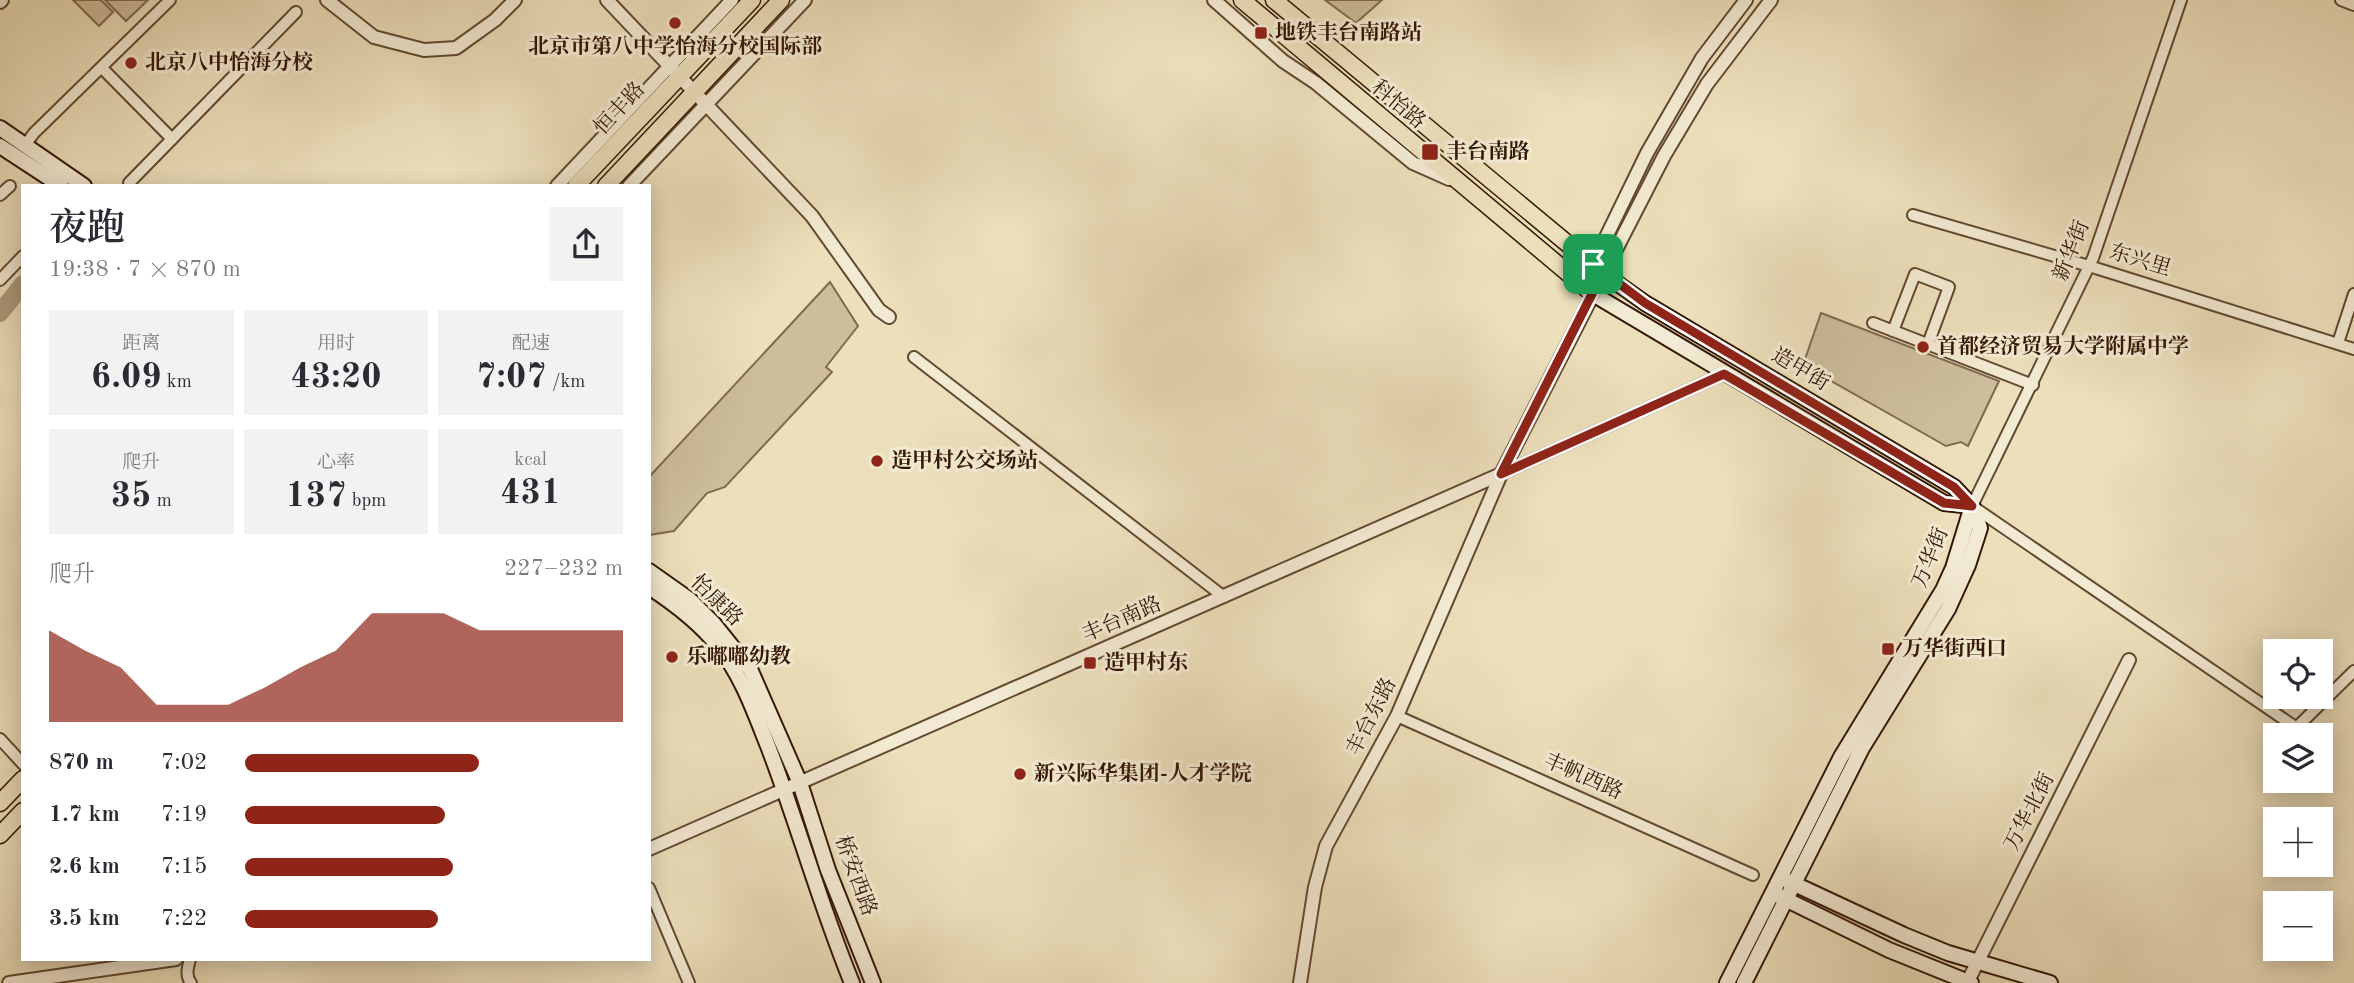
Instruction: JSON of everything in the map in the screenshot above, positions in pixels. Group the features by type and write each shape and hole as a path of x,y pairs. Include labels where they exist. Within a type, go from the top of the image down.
{"main road":[{"name":"恒丰路","path":"578,184 674,71 752,0"},
{"name":"恒丰路","path":"608,184 780,0"},
{"name":"科怡路","path":"1242,0 1592,294"},
{"name":"科怡路","path":"1273,0 1599,269"},
{"path":"0,128 81,184"},
{"path":"0,146 58,184"},
{"name":"造甲街","path":"1599,269 1645,303 1954,487 1972,506"},
{"name":"造甲街","path":"1592,294 1944,503 1972,506"},
{"name":"万华街","path":"1727,983 1857,728 1943,590 1953,568 1972,506"},
{"name":"万华街","path":"1744,983 1872,730 1959,587 1980,528 1972,506"},
{"name":"怡康路","path":"651,572 690,600 713,623 750,669 800,782"},
{"name":"怡康路","path":"651,588 676,604 697,624 718,646 736,672 785,789"},
{"path":"0,803 21,781"},
{"name":"桥安西路","path":"800,782 828,870 873,983"},
{"name":"桥安西路","path":"785,789 831,931 852,983"},
{"path":"0,835 21,813"},
{"path":"1779,877 1903,935 1976,963 2050,983"},
{"path":"1772,892 1889,950 1968,983"}],"street":[{"path":"25,145 34,133 170,0"},
{"path":"327,0 374,37 424,50 456,48 495,20 515,0"},
{"path":"607,0 812,216 879,310 889,317"},
{"path":"560,184 674,71 732,0"},
{"path":"631,184 805,0"},
{"path":"1214,0 1283,61 1315,83 1413,163 1457,182"},
{"path":"1501,474 1592,294 1599,269 1647,153 1693,72 1746,0"},
{"path":"1599,269 1707,84 1771,0"},
{"name":"新华街","path":"1972,506 2089,265 2181,0"},
{"path":"2341,0 2354,5"},
{"path":"129,183 296,12"},
{"path":"102,68 172,139"},
{"path":"0,195 9,186"},
{"name":"东兴里","path":"1913,215 2089,265 2354,349"},
{"path":"0,280 21,259"},
{"path":"1893,331 1915,274 1949,288 1928,344"},
{"path":"2337,343 2354,295"},
{"path":"1873,323 2033,384"},
{"path":"914,357 1224,597"},
{"path":"1501,474 1724,374"},
{"name":"丰台南路","path":"651,848 1501,474"},
{"name":"丰台东路","path":"1300,983 1315,887 1325,846 1396,716 1501,474"},
{"name":"造甲街","path":"1972,506 2289,723"},
{"name":"万华北街","path":"1968,983 2129,660"},
{"path":"2301,723 2354,671"},
{"name":"丰帆西路","path":"1396,716 1753,875"},
{"path":"0,738 21,762"},
{"path":"651,892 690,983"},
{"path":"9,983 162,961"},
{"path":"190,961 188,980 191,983"}],"shaded area":[{"path":"73,0 101,0 113,12 99,26"},
{"path":"105,0 148,0 126,21"},
{"path":"1325,0 1382,0 1356,23"},
{"path":"830,282 858,326 826,367 832,372 725,487 707,493 674,531 651,535 651,475"},
{"path":"1821,313 1999,381 1968,446 1961,442 1946,446 1803,365"}],"waterway":[{"path":"0,313 21,287"}],"place":[{"name":"北京市第八中学怡海分校国际部","path":"675,23"},
{"name":"地铁丰台南路站","path":"1261,33"},
{"name":"北京八中怡海分校","path":"131,63"},
{"name":"丰台南路","path":"1430,152"},
{"name":"首都经济贸易大学附属中学","path":"1923,347"},
{"name":"造甲村公交场站","path":"877,461"},
{"name":"万华街西口","path":"1888,649"},
{"name":"乐嘟嘟幼教","path":"672,657"},
{"name":"造甲村东","path":"1090,663"},
{"name":"新兴际华集团-人才学院","path":"1020,774"}],"route":[{"path":"1593,264 1645,303 1954,487 1972,506 1944,503 1724,374 1501,474 1556,370 1592,294 1593,264"}]}
